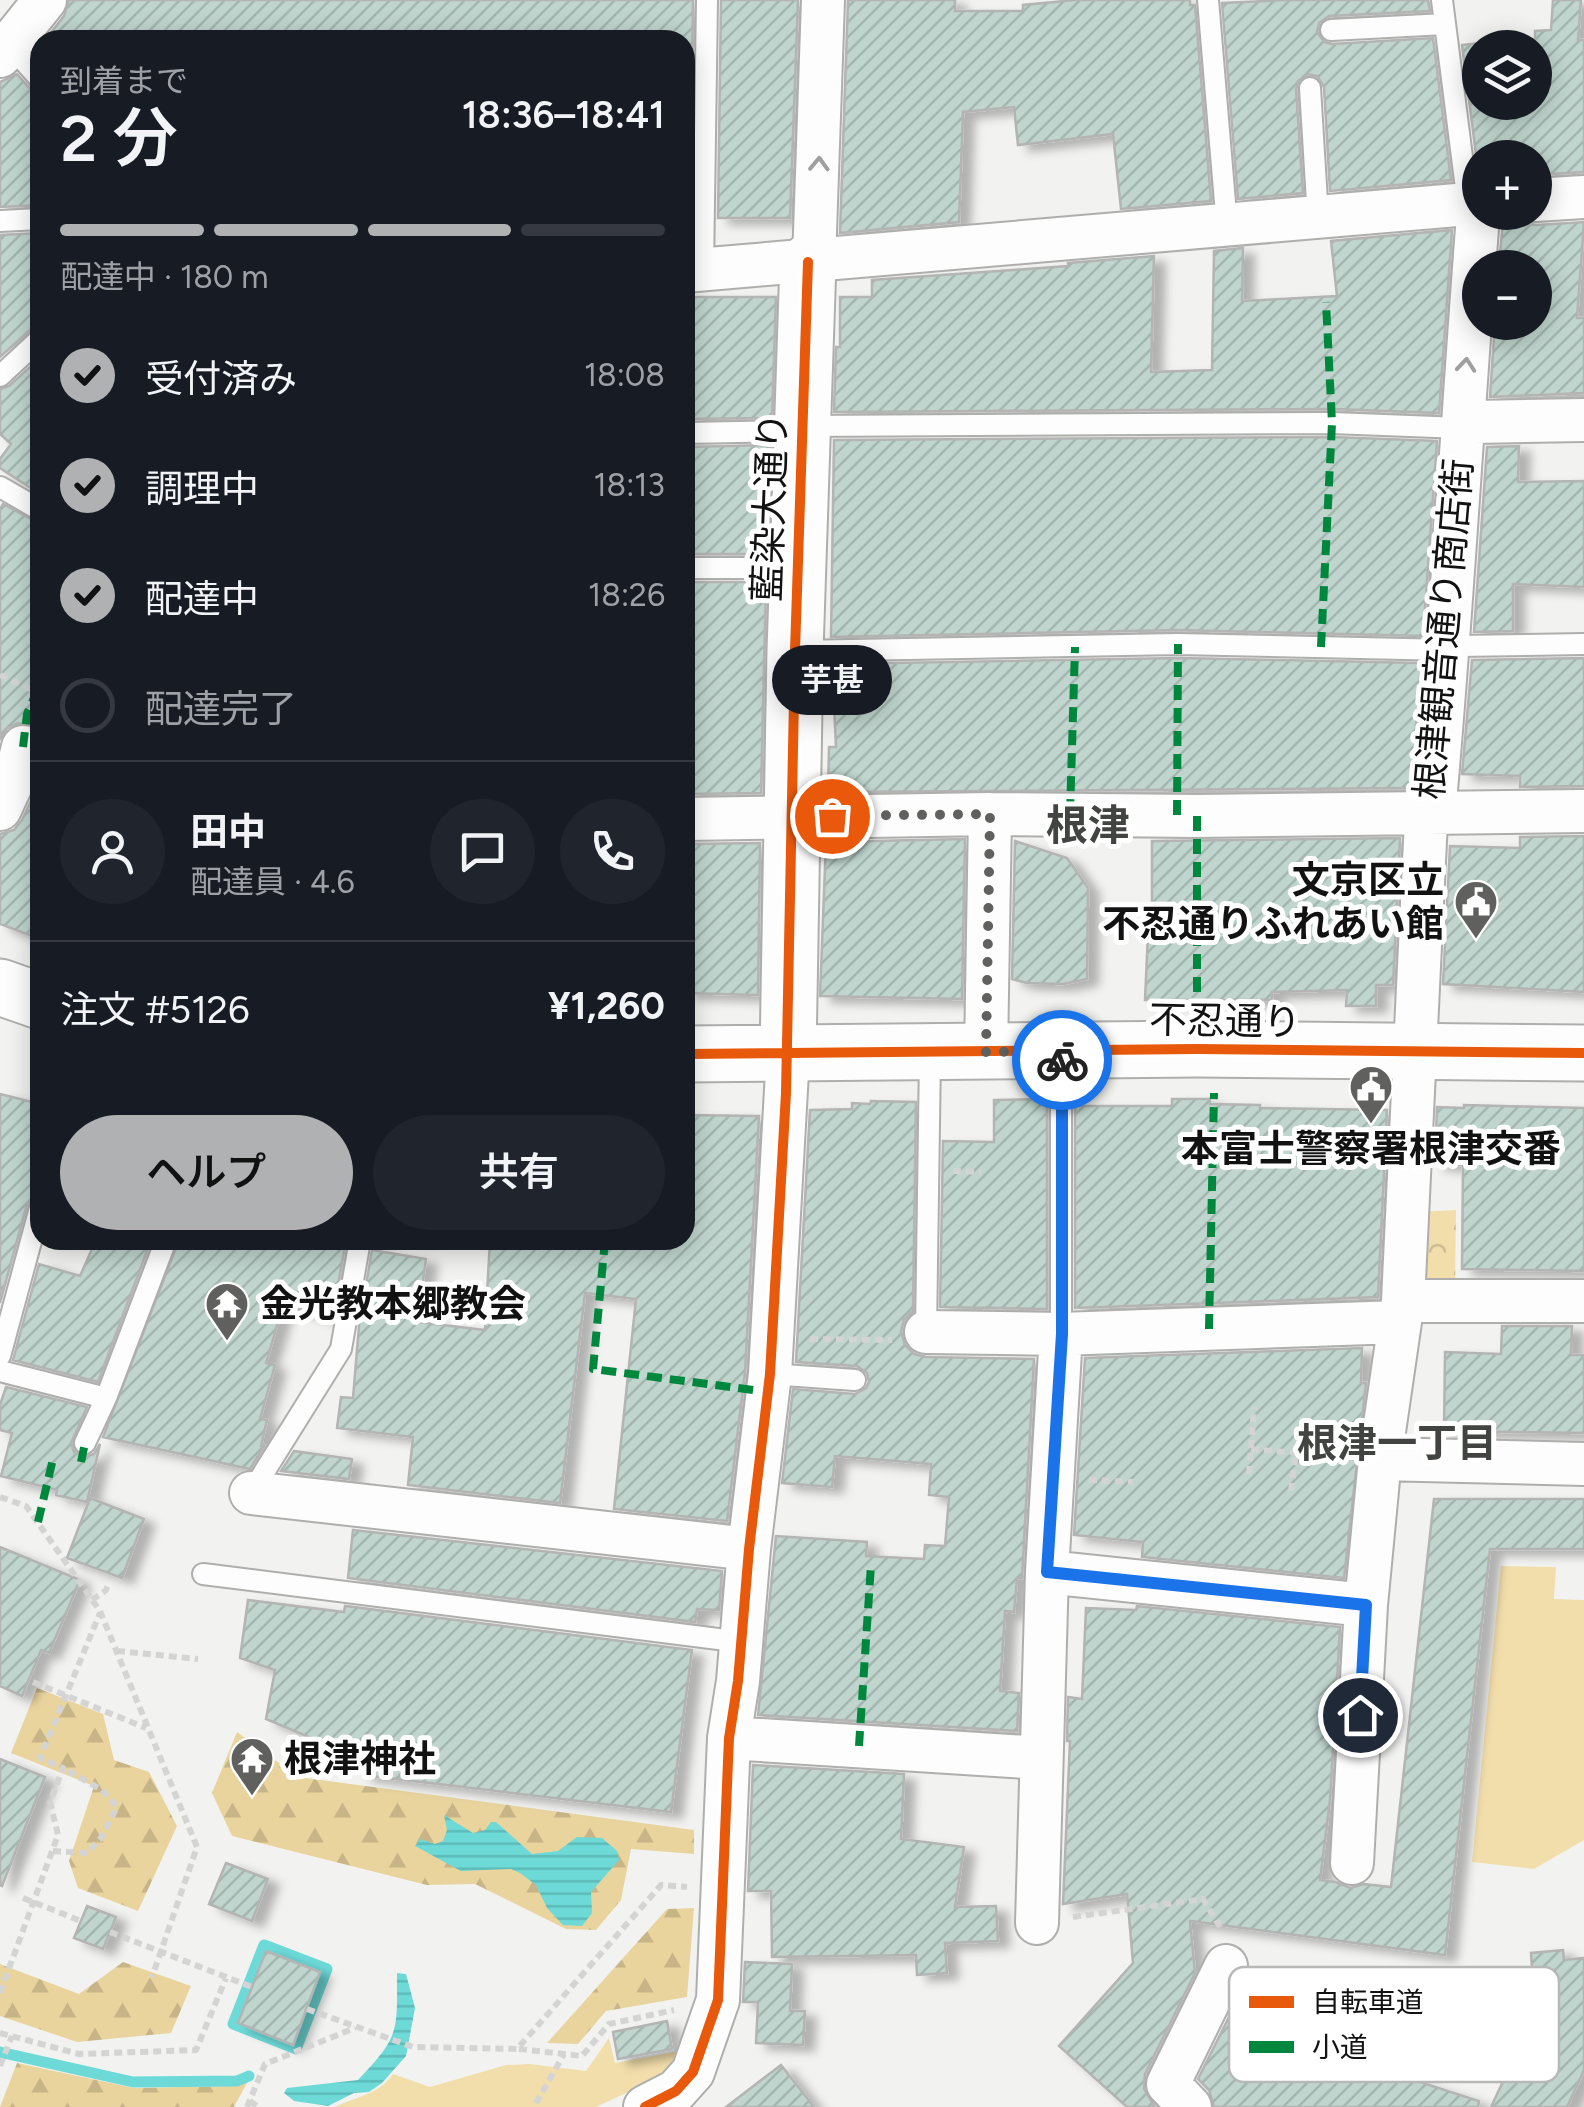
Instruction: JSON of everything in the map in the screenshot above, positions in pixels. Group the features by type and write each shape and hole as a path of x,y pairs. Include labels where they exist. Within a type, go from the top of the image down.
{"main road":[{"name":"藍染大通り","path":"788,1054 795,651 812,262"},
{"path":"0,987 30,998"},
{"name":"不忍通り","path":"695,1054 1197,1049 1584,1053"}],"street":[{"path":"3,45 45,0"},
{"path":"812,262 823,0"},
{"path":"1552,199 1584,196"},
{"path":"695,270 1462,204"},
{"name":"根津観音通り商店街","path":"1352,1863 1366,1605 1380,1458 1400,1312 1426,820 1433,810 1449,650 1474,230"},
{"path":"1461,428 1474,422 1584,420"},
{"path":"0,809 17,772 23,747 30,750"},
{"path":"695,819 1584,810"},
{"path":"986,1052 990,814"},
{"path":"646,2107 676,2091 694,2072 718,2000 729,1738 771,1356 788,1054"},
{"path":"926,1332 1062,1334 1584,1301"},
{"path":"1037,1922 1047,1572 1062,1334"},
{"path":"1380,1458 1584,1464"},
{"path":"252,1493 749,1549"},
{"path":"1047,1572 1366,1605"},
{"path":"729,1738 1041,1758"},
{"path":"1190,2107 1168,2084 1226,1966"}],"lane":[{"path":"695,249 707,0"},
{"path":"1208,0 1227,226"},
{"path":"1442,0 1465,140"},
{"path":"1330,30 1445,24"},
{"path":"3,45 30,70"},
{"path":"1310,88 1318,218"},
{"path":"0,221 30,220"},
{"path":"0,376 30,348"},
{"path":"695,433 1332,423 1461,428"},
{"path":"0,487 30,504"},
{"path":"695,568 798,568"},
{"path":"795,651 1178,644 1449,650 1457,646 1584,644"},
{"path":"1062,1051 1062,1334"},
{"path":"926,1332 930,1054"},
{"path":"0,1356 30,1245"},
{"path":"85,1443 162,1250"},
{"path":"252,1493 341,1350 358,1250"},
{"path":"771,1356 855,1380"},
{"path":"0,1371 106,1398"},
{"path":"202,1574 742,1642"}],"path":[{"path":"0,675 30,689"},
{"path":"771,1356 916,1340 926,1332"},
{"path":"1248,1474 1254,1407"},
{"path":"1250,1449 1380,1458"},
{"path":"1291,1491 1296,1453"},
{"path":"0,1497 26,1506 100,1612 197,1847 152,1977"},
{"path":"92,1600 106,1590 109,1582"},
{"path":"53,1850 87,1853 101,1838 117,1808 102,1790 40,1758 100,1612"},
{"path":"116,1651 198,1659"},
{"path":"33,1682 148,1728"},
{"path":"0,1993 58,1835 50,1802 63,1768"},
{"path":"517,2049 661,1885 723,1890"},
{"path":"23,1898 81,1921"},
{"path":"1037,1922 1203,1899"},
{"path":"110,1932 252,1988"},
{"path":"0,2032 79,2054 196,2050 226,1978"},
{"path":"307,2009 413,2047 517,2049 582,2056 609,2024 718,2000"},
{"path":"258,2107 248,2104 265,2064 356,2028"},
{"path":"0,2066 12,2036"},
{"path":"536,2103 564,2054"}],"green space":[{"path":"1456,1210 1455,1292 1414,1291 1417,1212"},
{"path":"1501,1566 1556,1567 1554,1599 1584,1600 1584,1840 1534,1869 1472,1862"},
{"path":"37,1688 103,1714 114,1760 149,1772 177,1826 138,1911 78,1888 69,1861 94,1786 11,1753"},
{"path":"237,1732 298,1777 694,1830 694,1854 631,1849 621,1900 596,1930 566,1929 475,1884 427,1885 232,1836 212,1793"},
{"path":"694,1908 687,1997 606,2011 578,2044 547,2043 667,1909"},
{"path":"123,1962 191,1986 171,2033 77,2042 0,2016 0,1964 79,1994"},
{"path":"609,2038 615,2063 685,2050 673,2071 596,2107 335,2107 374,2091 393,2074 430,2087 506,2065 586,2071"},
{"path":"17,2063 134,2088 237,2086 248,2081 234,2107 0,2107"}],"water":[{"path":"444,1815 473,1833 496,1822 532,1854 558,1851 577,1837 602,1838 617,1851 619,1860 591,1892 592,1913 582,1926 563,1925 547,1908 536,1885 520,1873 511,1869 461,1871 415,1846 420,1839 435,1844 443,1841 447,1830"},
{"path":"397,1973 406,1974 415,2008 406,2056 382,2083 369,2092 354,2093 328,2106 294,2101 284,2093 287,2088 358,2080 382,2053 393,2032"}],"building":[{"path":"69,0 693,0 693,30 53,30 64,16"},
{"path":"721,0 798,0 790,218 718,218"},
{"path":"848,0 955,0 955,11 1023,11 1023,5 1075,0 1190,0 1190,5 1195,5 1211,201 1121,209 1113,134 1018,145 1014,107 963,112 959,222 840,233"},
{"path":"1428,0 1430,11 1329,16 1319,23 1317,32 1324,42 1332,44 1433,38 1451,180 1330,191 1324,87 1317,76 1308,74 1298,81 1296,89 1303,193 1238,199 1222,3"},
{"path":"1553,0 1581,0 1578,40 1584,40 1584,172 1552,174 1552,140 1474,140 1472,120 1552,120"},
{"path":"17,74 30,89 30,206 0,207 0,82"},
{"path":"1584,222 1577,318 1584,318 1584,393 1490,397 1494,340 1552,340 1552,250 1500,250 1502,230 1552,230 1552,224"},
{"path":"1452,230 1439,413 1333,409 834,412 840,297 872,297 872,280 1154,256 1151,372 1212,370 1214,251 1243,248 1242,301 1337,296 1331,241"},
{"path":"30,234 30,330 0,357 0,235"},
{"path":"695,297 776,297 772,418 695,419"},
{"path":"30,367 30,488 0,468 0,459 11,444 0,434 0,389"},
{"path":"1332,437 1437,441 1423,636 1178,630 831,637 834,440"},
{"path":"771,445 769,490 765,490 765,554 695,554 695,447"},
{"path":"1519,446 1518,482 1584,481 1584,587 1513,584 1513,631 1474,632 1487,447"},
{"path":"3,504 30,519 30,725 18,723 7,728 0,739"},
{"path":"695,582 766,582 761,793 695,794"},
{"path":"1178,658 1421,663 1411,788 828,792 829,747 836,747 832,664"},
{"path":"1584,658 1584,786 1520,787 1520,776 1462,774 1472,660"},
{"path":"30,803 30,935 0,924 0,834 14,830"},
{"path":"1584,836 1584,992 1443,984 1450,846 1520,848 1520,837"},
{"path":"1400,838 1393,985 1376,985 1376,1006 1346,1006 1347,990 1272,992 1272,1000 1145,1000 1152,911 1152,841"},
{"path":"965,839 962,999 820,996 826,842"},
{"path":"1015,841 1067,858 1088,888 1087,979 1063,984 1012,979"},
{"path":"760,843 758,995 695,993 695,844"},
{"path":"0,1094 30,1102 30,1201 0,1303"},
{"path":"1047,1099 1047,1309 940,1307 943,1141 994,1142 994,1100"},
{"path":"1172,1099 1210,1099 1210,1104 1260,1108 1387,1110 1378,1297 1075,1308 1075,1106 1172,1106"},
{"path":"916,1102 913,1311 904,1320 901,1331 905,1345 914,1354 926,1357 1034,1359 1022,1578 1017,1578 1014,1612 1005,1611 1000,1691 1019,1693 1017,1731 758,1715 776,1536 867,1542 866,1556 924,1559 925,1545 945,1546 949,1497 929,1495 931,1464 835,1456 832,1487 782,1483 793,1389 855,1394 869,1382 867,1373 857,1366 796,1362 810,1110 852,1109 852,1103"},
{"path":"1437,1107 1584,1108 1584,1271 1462,1269 1463,1165 1435,1164"},
{"path":"695,1115 759,1116 745,1372 727,1521 614,1509 636,1299 585,1293 560,1503 408,1485 413,1437 337,1428 341,1397 353,1398 359,1326 372,1250 426,1259 417,1322 485,1330 489,1250 695,1250"},
{"path":"92,1250 147,1250 98,1382 13,1360 39,1264 80,1276"},
{"path":"175,1250 344,1250 332,1318 283,1305 266,1363 275,1365 260,1419 267,1420 264,1446 250,1469 103,1437"},
{"path":"1502,1326 1572,1326 1571,1355 1584,1355 1584,1433 1444,1431 1445,1352 1501,1354"},
{"path":"1362,1348 1361,1383 1366,1383 1344,1578 1142,1557 1143,1542 1074,1535 1085,1358"},
{"path":"6,1387 87,1407 71,1443 74,1452 85,1457 94,1454 100,1444 87,1502 1,1476 12,1433 0,1430 0,1405"},
{"path":"294,1451 352,1459 349,1479 281,1471"},
{"path":"90,1498 144,1519 122,1578 67,1558"},
{"path":"1434,1499 1584,1499 1584,1549 1490,1549 1445,1955 1190,1921 1195,1973 1145,2074 1144,2089 1155,2107 1127,2107 1059,2046 1133,1963 1127,1894 1063,1904 1070,1741 1068,1697 1082,1699 1086,1608 1136,1610 1137,1606 1340,1627 1330,1800 1320,1880 1350,1888 1364,1884 1391,1887"},
{"path":"353,1530 722,1571 719,1610 697,1609 695,1622 348,1578"},
{"path":"0,1547 80,1580 49,1653 41,1650 22,1696 0,1686"},
{"path":"248,1600 344,1612 345,1606 692,1650 671,1812 363,1775 358,1758 266,1719 275,1670 240,1658"},
{"path":"0,1759 45,1777 2,1886 0,1885"},
{"path":"753,1765 904,1774 901,1839 964,1847 955,1907 996,1906 998,1941 945,1943 947,1973 917,1975 916,1955 772,1957 771,1891 748,1891"},
{"path":"226,1863 268,1879 252,1921 209,1904"},
{"path":"87,1906 116,1917 103,1949 74,1938"},
{"path":"1563,1950 1564,1960 1584,1958 1584,2070 1567,2107 1491,2107 1503,2082 1559,2082 1559,1967 1532,1967 1531,1953"},
{"path":"266,1951 320,1972 293,2045 238,2023"},
{"path":"745,1962 792,1964 790,2011 805,2011 803,2045 756,2043 758,2002 743,2002"},
{"path":"1229,2017 1229,2082 1420,2082 1479,2101 1478,2107 1214,2107 1209,2090 1198,2079"},
{"path":"667,2021 672,2049 618,2059 613,2032"},
{"path":"781,2065 814,2107 726,2107"}],"waterway":[{"path":"264,1945 327,1969 296,2049 233,2024 264,1945"},
{"path":"0,2052 133,2082 237,2081 249,2076"}],"marked path":[{"path":"1321,647 1332,423 1326,302"},
{"path":"1177,815 1178,644"},
{"path":"1070,814 1075,647"},
{"path":"23,747 30,707"},
{"path":"1197,816 1197,1049"},
{"path":"1209,1329 1214,1093"},
{"path":"604,1250 593,1369 768,1392"},
{"path":"81,1462 85,1443"},
{"path":"38,1522 53,1459"},
{"path":"859,1746 871,1565"}],"cycle path":[{"path":"645,2107 676,2091 693,2072 718,2000 729,1738 770,1374 786,1093 808,262"},
{"path":"695,1054 1197,1049 1584,1053"}],"way so far":[{"path":"832,816 990,814 986,1052 1062,1051 1062,1060"}],"place":[{"name":"芋甚","path":"832,816"},
{"name":"文京区立 不忍通りふれあい館","path":"1476,940"},
{"name":"本富士警察署根津交番","path":"1371,1125"},
{"name":"金光教本郷教会","path":"227,1342"},
{"name":"根津神社","path":"252,1797"}],"district":[{"name":"根津","path":"1088,825"},
{"name":"根津一丁目","path":"1397,1443"}],"route":[{"path":"1062,1060 1062,1334 1047,1572 1366,1605 1360,1715"}]}
